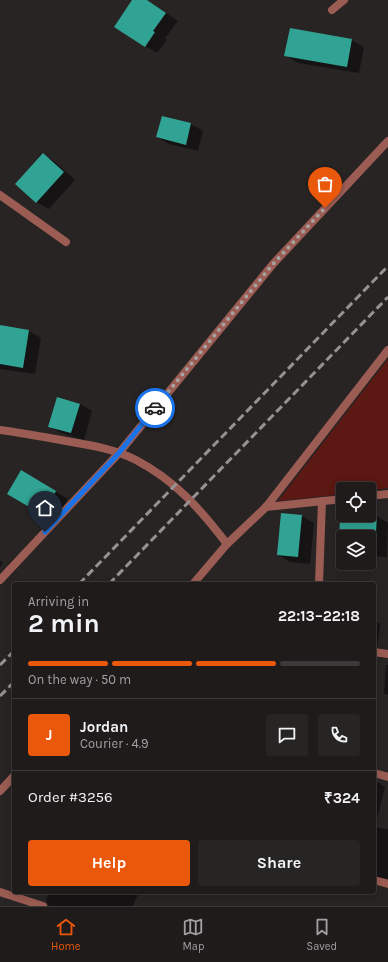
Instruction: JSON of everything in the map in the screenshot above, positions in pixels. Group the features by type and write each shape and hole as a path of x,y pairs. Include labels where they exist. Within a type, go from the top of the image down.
{"street":[{"path":"332,10 344,0"},
{"path":"0,580 119,453 273,264 388,141"},
{"path":"0,195 66,242"},
{"path":"195,582 227,544 266,507 388,350"},
{"path":"0,430 87,444 119,453 151,468 174,486 203,513 227,544"},
{"path":"376,495 388,494"},
{"path":"266,507 336,500"},
{"path":"320,582 322,501"},
{"path":"376,652 388,654"},
{"path":"376,774 388,777"},
{"path":"0,791 12,778"},
{"path":"376,881 388,884"},
{"path":"0,892 43,906"}],"shaded area":[{"path":"388,359 388,488 376,490 376,482 336,482 336,495 278,501"}],"building":[{"path":"132,0 147,0 166,13 153,31 155,32 145,47 114,27"},
{"path":"290,28 352,39 347,67 284,56"},
{"path":"162,116 191,123 186,145 156,137"},
{"path":"43,153 64,172 36,203 15,184"},
{"path":"0,325 29,330 23,368 0,364"},
{"path":"57,397 80,404 71,433 48,427"},
{"path":"21,470 56,491 43,515 7,494"},
{"path":"281,513 302,515 298,557 277,555"},
{"path":"377,515 376,533 376,530 340,530 340,522 376,522"}],"railway":[{"path":"81,582 388,266"},
{"path":"111,582 388,297"},
{"path":"0,665 12,653"},
{"path":"0,696 12,684"}],"way so far":[{"path":"155,408 273,264 325,208"}],"route":[{"path":"45,532 119,453 155,408"}]}
